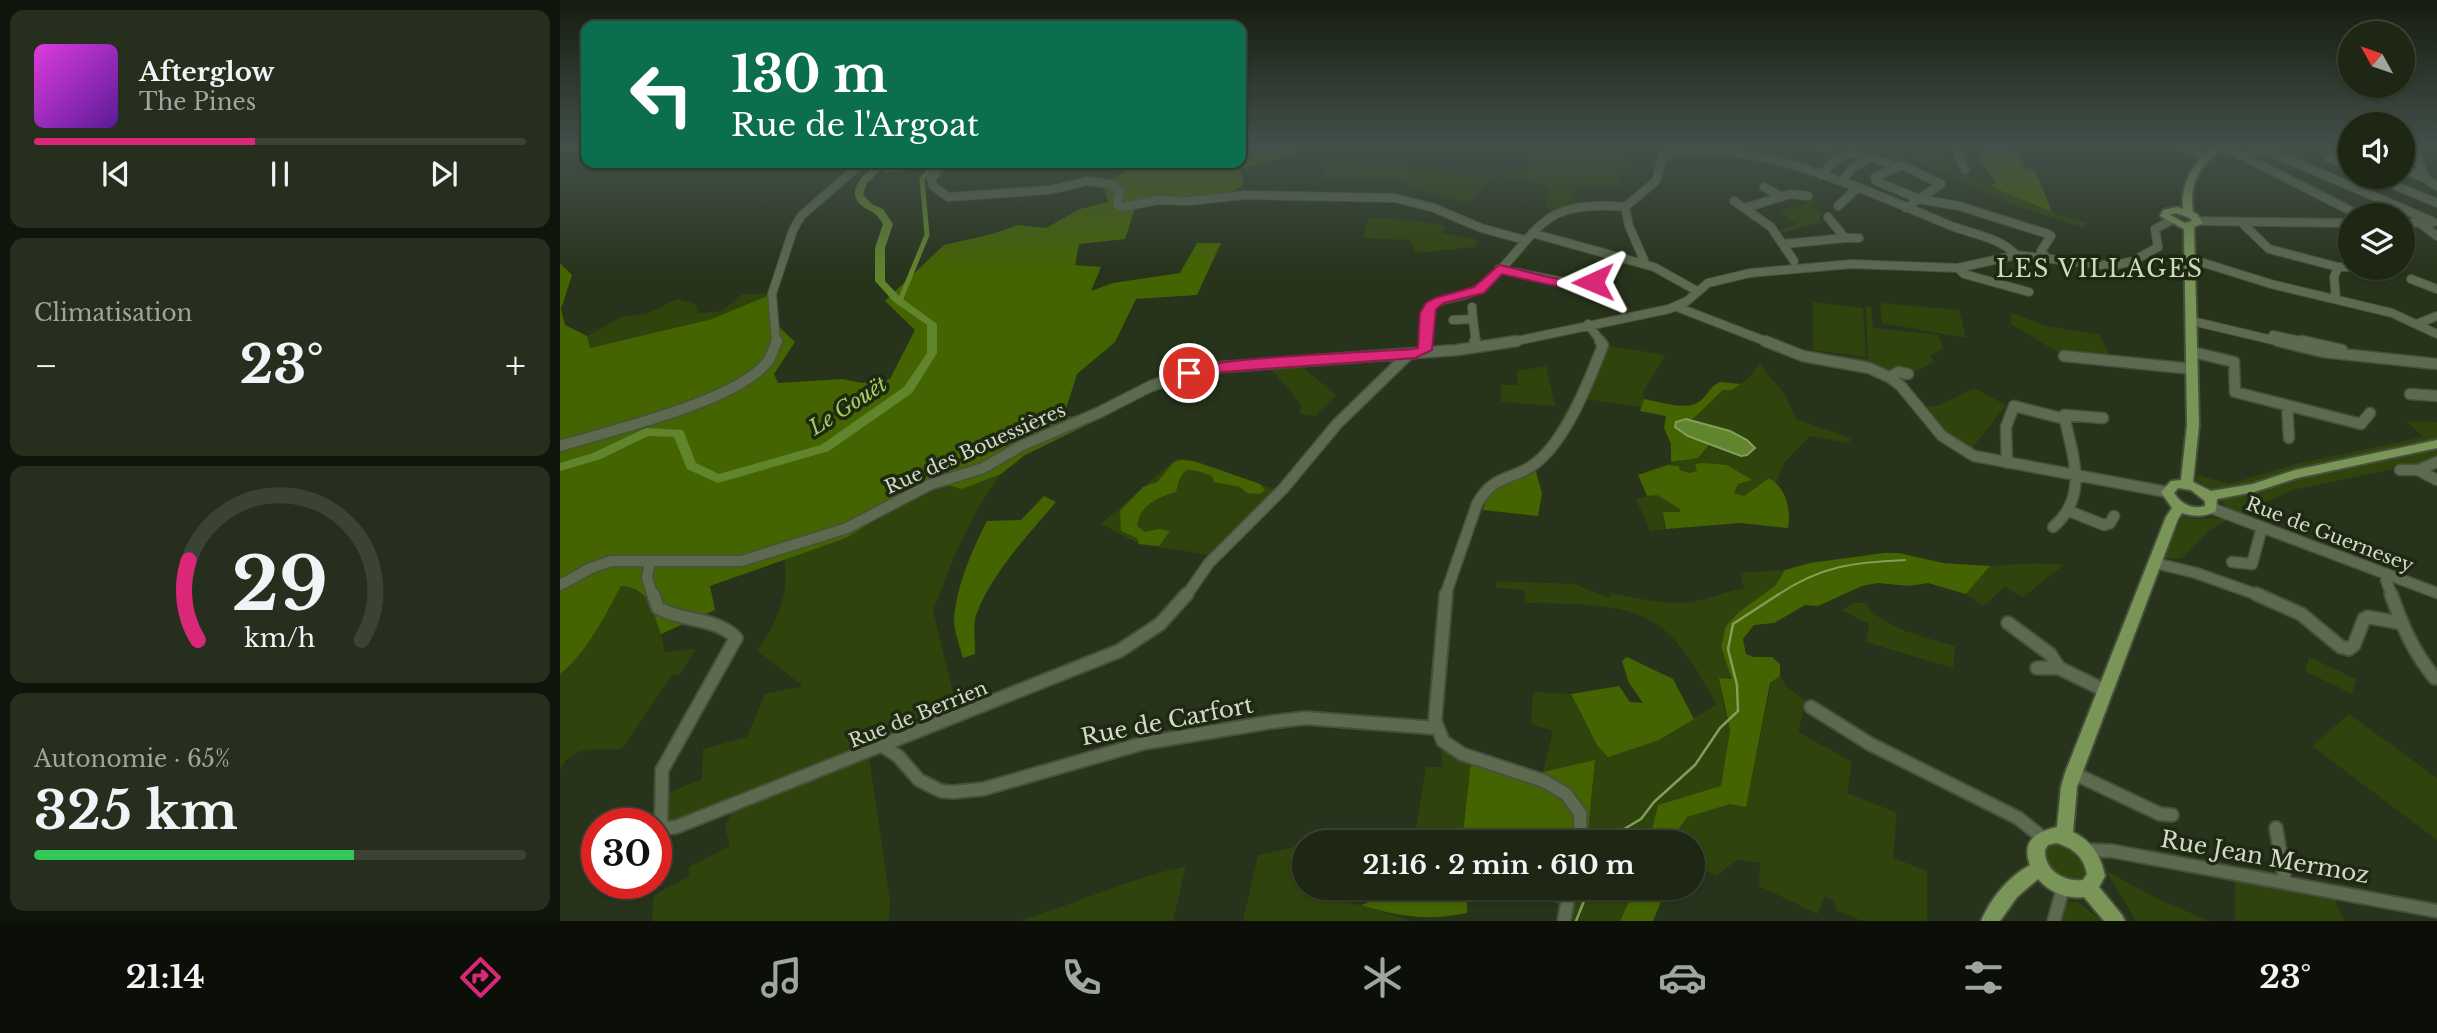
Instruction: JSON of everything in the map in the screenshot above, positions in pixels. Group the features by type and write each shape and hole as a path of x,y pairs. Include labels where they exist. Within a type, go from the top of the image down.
{"main road":[{"path":"2187,484 2193,425 2193,223 2188,213 2188,189"},
{"path":"2188,213 2168,211 2165,216 2170,221 2193,223"},
{"path":"2209,502 2187,484 2175,484 2167,492 2171,500 2180,507 2195,512 2209,502 2295,474 2437,444"},
{"path":"2064,837 2068,788 2073,773 2172,517 2180,507"},
{"path":"2064,837 2085,850 2091,858 2096,876 2088,888 2080,891 2063,888 2040,869 2035,851 2043,838 2064,837"},
{"path":"1990,921 2004,897 2018,881 2040,869"},
{"path":"2088,888 2116,921"}],"street":[{"path":"560,446 708,400 736,386 767,362 778,340 772,294 793,230 802,216 833,189"},
{"path":"937,189 948,197 1058,189"},
{"path":"1117,189 1120,191 1117,204 1122,206 1158,200 1189,201 1244,195 1395,198 1434,208 1510,236 1529,236 1643,264 1696,291"},
{"path":"1424,350 1427,313 1431,306 1439,300 1479,290 1529,236 1554,216 1576,205 1592,203 1625,207 1646,189"},
{"path":"1768,189 1782,197"},
{"path":"1839,206 1856,189"},
{"path":"1863,189 2006,246 2016,255"},
{"path":"1896,189 1919,199 1959,206 2048,234 2051,236 2041,251 2047,258"},
{"path":"1906,208 1934,189"},
{"path":"2307,189 2338,204"},
{"path":"2359,189 2435,221"},
{"path":"2404,189 2437,203"},
{"path":"1745,208 1795,194 1808,196"},
{"path":"1734,201 1771,227 1793,265"},
{"path":"1625,207 1629,226 1644,260 1643,264"},
{"path":"1828,217 1845,238"},
{"path":"1407,356 1424,350 1476,348 1676,307 1716,280 1793,265 1958,268 2016,255 2103,265 2125,264 2158,247 2155,229 2170,221"},
{"path":"2415,223 2435,221"},
{"path":"2241,222 2269,249 2338,267 2334,276 2336,299"},
{"path":"2193,223 2338,223"},
{"path":"2420,223 2437,236"},
{"path":"1783,244 1859,238"},
{"path":"2191,259 2272,284 2392,313 2437,334"},
{"path":"1958,268 1964,274 2029,292"},
{"path":"1499,269 1574,285"},
{"path":"2414,280 2437,289"},
{"path":"1472,307 1476,348"},
{"path":"1676,307 1803,356 1868,368 1889,377 1901,386 1949,442 1975,456 2167,492"},
{"path":"2417,324 2437,316"},
{"path":"1454,320 1473,319"},
{"path":"2192,321 2311,350 2437,364"},
{"path":"1581,830 1582,815 1576,803 1566,794 1538,779 1461,752 1437,735 1436,728 1442,610 1448,580 1485,490 1496,481 1536,464 1559,435 1581,398 1603,345 1588,324"},
{"path":"2193,352 2234,362 2235,393 2361,424 2370,412"},
{"name":"Rue des Bouessières","path":"560,585 591,568 611,561 741,561 847,528 929,485 982,468 1023,445 1174,377 1222,367 1396,354 1407,356"},
{"name":"Rue de Berrien","path":"650,561 647,578 658,608 683,620 724,626 736,638 662,770 661,824 667,828 676,827 884,747 1119,651 1160,624 1176,609 1209,563 1283,489 1337,424 1407,356"},
{"path":"2064,356 2193,369"},
{"path":"1889,377 1899,372 1908,374"},
{"path":"2410,394 2437,396"},
{"path":"2287,405 2289,438"},
{"path":"2007,463 2006,426 2014,406 2065,419"},
{"path":"2053,527 2063,522 2077,492 2064,415 2103,418"},
{"path":"2400,470 2418,470 2437,462"},
{"path":"2418,470 2437,480"},
{"name":"Rue de Guernesey","path":"2209,502 2262,527 2437,593"},
{"path":"2069,511 2099,524 2110,523 2114,516"},
{"path":"2232,562 2252,564 2262,527"},
{"path":"2155,563 2232,584 2272,600 2308,619 2341,647 2349,649 2354,645 2364,619 2368,617 2401,623"},
{"path":"2387,574 2386,580 2401,623 2419,659 2435,678"},
{"path":"2008,623 2050,654 2059,668"},
{"path":"2037,668 2059,668 2106,691"},
{"path":"1811,707 1870,744 2018,818 2043,838"},
{"name":"Rue de Carfort","path":"884,747 898,757 919,780 941,791 953,792 983,789 1124,748 1272,722 1305,718 1436,728"},
{"path":"2073,773 2160,814 2172,815"},
{"path":"2276,828 2285,881"},
{"name":"Rue Jean Mermoz","path":"2085,850 2112,851 2437,911"},
{"path":"2054,921 2063,888"},
{"path":"1564,921 1568,900"}],"shaded area":[{"path":"1105,189 1237,189 1222,196 1196,200 1142,199 1134,211 1125,239 1079,244 1075,265 1101,267 1091,291 1113,283 1180,273 1197,243 1221,243 1197,295 1136,299 1115,342 1077,374 1065,412 1070,417 1103,408 1112,413 1025,455 1001,474 962,489 944,484 918,494 846,538 710,586 715,610 661,634 644,596 638,591 621,586 587,644 560,674 560,263 572,275 561,309 565,325 587,336 590,348 712,319 772,294 777,325 795,342 774,374 778,383 842,379 862,383 890,379 915,330 885,301 944,245 1018,225 1046,228 1080,209 1108,202"},
{"path":"1411,189 1481,189 1470,202"},
{"path":"1549,189 1577,189 1572,201 1556,210 1546,208"},
{"path":"1979,189 1999,189 2052,212 2087,223 2083,228 2016,206"},
{"path":"1997,189 2043,189 2052,212"},
{"path":"1811,197 1817,199 1811,208 1822,212 1819,215 1822,221 1780,234 1778,231 1796,224 1779,212 1809,202"},
{"path":"1368,218 1436,224 1445,226 1442,233 1477,240 1475,247 1416,253 1410,240 1364,238"},
{"path":"743,294 772,294 712,319 590,348 587,336 621,317 646,314 677,299 695,304 698,313 722,311"},
{"path":"1813,302 1863,308 1866,357 1813,350"},
{"path":"1880,303 1959,310 1966,338 1882,323"},
{"path":"1866,306 1871,307 1873,328 1939,335 1943,349 1930,356 1935,362 1900,378 1927,407 1940,405 1974,388 2006,405 1973,447 1976,461 1940,439 1887,379 1872,373 1815,363 1820,353 1868,359"},
{"path":"2011,313 2046,326 2100,335 2111,359 2059,353 2011,324"},
{"path":"1590,320 1606,345 1665,355 1643,392 1641,407 1585,399 1550,453 1489,492 1483,510 1469,508 1478,489 1492,477 1526,463 1544,449 1596,359 1599,345 1584,322"},
{"path":"1294,360 1336,395 1315,416 1300,414 1301,404 1265,362"},
{"path":"1759,363 1785,395 1797,420 1852,438 1848,443 1810,436 1784,463 1776,483 1769,478 1744,496 1734,493 1738,484 1752,480 1727,465 1696,464 1698,471 1689,473 1680,470 1679,466 1667,465 1702,453 1711,443 1722,449 1730,431 1701,425 1693,419 1723,390 1744,381"},
{"path":"1546,366 1555,406 1501,402 1501,385 1518,385 1517,371"},
{"path":"1720,382 1741,384 1732,390 1723,390 1693,419 1686,419 1688,436 1711,443 1698,458 1671,462 1671,444 1664,428 1666,416 1640,411 1644,399 1688,406 1703,399"},
{"path":"1686,419 1730,431 1747,440 1755,448 1747,455 1741,456 1688,436 1675,427 1676,422"},
{"path":"2407,421 2437,422 2437,460 2293,490 2240,514 2225,508 2214,491 2196,480 2198,475 2229,484 2296,464 2423,437"},
{"path":"1176,459 1186,459 1275,489 1210,555 1139,544 1101,524"},
{"path":"1194,461 1260,484 1265,490 1260,494 1247,493 1240,487 1214,482 1212,476 1188,471 1181,477 1176,492 1145,507 1137,526 1145,532 1159,529 1170,531 1159,546 1139,544 1137,538 1121,531 1120,511 1143,487 1157,482 1174,462"},
{"path":"1695,464 1727,465 1752,480 1738,484 1734,493 1744,496 1769,478 1784,494 1789,514 1788,528 1740,523 1666,529 1663,512 1680,512 1680,509 1657,495 1647,496 1638,475 1667,465 1679,466 1680,470 1689,473 1697,471"},
{"path":"1535,468 1542,493 1538,516 1483,510 1489,492"},
{"path":"1001,474 981,503 956,552 933,611 958,713 868,750 890,901 889,921 652,921 654,899 672,899 672,885 689,876 689,867 730,846 725,826 736,803 675,822 672,821 672,808 666,808 666,794 702,779 703,749 747,737 765,694 803,686 757,651 780,608 785,584 784,559 846,538 918,494 944,484 962,489"},
{"path":"1657,494 1680,508 1680,512 1663,524 1666,529 1650,531 1636,499"},
{"path":"1044,496 1056,502 991,584 976,615 975,654 963,658 954,625 955,607 981,532 987,521 1021,520"},
{"path":"2182,517 2227,520 2209,531 2181,559 2165,558"},
{"path":"1899,553 1943,563 1990,566 1966,594 1928,583 1909,586 1878,583 1862,586 1818,606 1805,605 1774,623 1754,625 1743,639 1746,654 1772,657 1780,664 1780,676 1770,683 1746,807 1730,804 1687,817 1678,830 1652,830 1658,805 1721,786 1730,730 1719,678 1732,679 1721,647 1726,626 1739,612 1775,586 1785,570 1810,563"},
{"path":"2038,563 2064,565 2023,597 2005,587 1983,606 1966,594 1990,566"},
{"path":"1785,570 1775,586 1739,612 1726,626 1721,648 1733,679 1720,678 1730,730 1721,787 1658,805 1652,830 1588,830 1595,761 1543,772 1553,731 1531,724 1533,692 1571,694 1597,745 1659,740 1717,704 1678,644 1663,629 1646,618 1608,607 1525,603 1525,590 1496,588 1497,581 1574,584 1609,598 1613,593 1680,603 1744,589 1740,573"},
{"path":"621,586 641,594 648,601 657,620 665,652 696,649 680,674 671,676 622,749 579,752 572,755 560,769 560,674 587,644"},
{"path":"1855,603 1866,603 1881,619 1893,625 1955,646 1953,668 1866,642 1869,624 1842,610"},
{"path":"1627,657 1673,679 1694,719 1659,740 1608,757 1597,745 1571,694 1619,686 1630,702 1643,703 1629,683 1622,661"},
{"path":"2309,657 2356,679 2352,694 2305,671"},
{"path":"1780,676 1787,687 1806,701 1798,732 1852,762 1847,793 1897,813 1893,858 1927,871 1927,921 1862,921 1836,910 1835,901 1824,897 1818,914 1759,886 1760,863 1737,860 1717,875 1705,871 1705,830 1678,830 1687,817 1730,804 1746,806 1771,683"},
{"path":"2349,714 2437,778 2437,840 2312,746"},
{"path":"1441,747 1471,762 1463,830 1416,830 1426,767 1443,767"},
{"path":"1595,760 1588,830 1463,830 1471,762 1536,783 1543,772"},
{"path":"2053,843 2070,847 2079,855 2087,871 2083,877 2078,880 2066,879 2048,867 2045,850"},
{"path":"1292,848 1292,900 1335,900 1412,921 1243,921 1258,855"},
{"path":"1186,866 1173,921 1020,921 1123,884"},
{"path":"2106,871 2158,899 2209,921 2136,921"},
{"path":"2235,879 2334,897 2344,921 2235,921"},
{"path":"1375,900 1467,900 1467,913 1426,917 1401,915 1361,905"},
{"path":"1540,900 1572,900 1570,905"},
{"path":"1572,900 1628,900 1620,921 1571,921"},
{"path":"1628,900 1662,900 1653,921 1620,921"},
{"path":"2066,902 2078,902 2102,921 2062,921"}],"waterway":[{"name":"Le Gouët","path":"560,467 597,456 646,432 679,433 691,466 718,479 825,448 908,390 932,353 932,324 896,299 880,281 880,248 888,224 880,211 862,201 860,189"},
{"path":"899,303 927,235 923,189"},
{"path":"1776,596 1808,578 1838,567 1905,560"},
{"path":"1622,830 1641,819 1654,802 1695,765 1720,728 1738,711 1737,685 1728,649 1733,624 1779,594"},
{"path":"1576,921 1585,900"}],"district":[{"name":"LES VILLAGES","path":"2100,269"}],"route":[{"path":"1189,373 1222,367 1415,354 1424,350 1427,313 1431,306 1439,300 1479,290 1499,269 1528,274 1546,281 1589,287 1593,282"}]}
